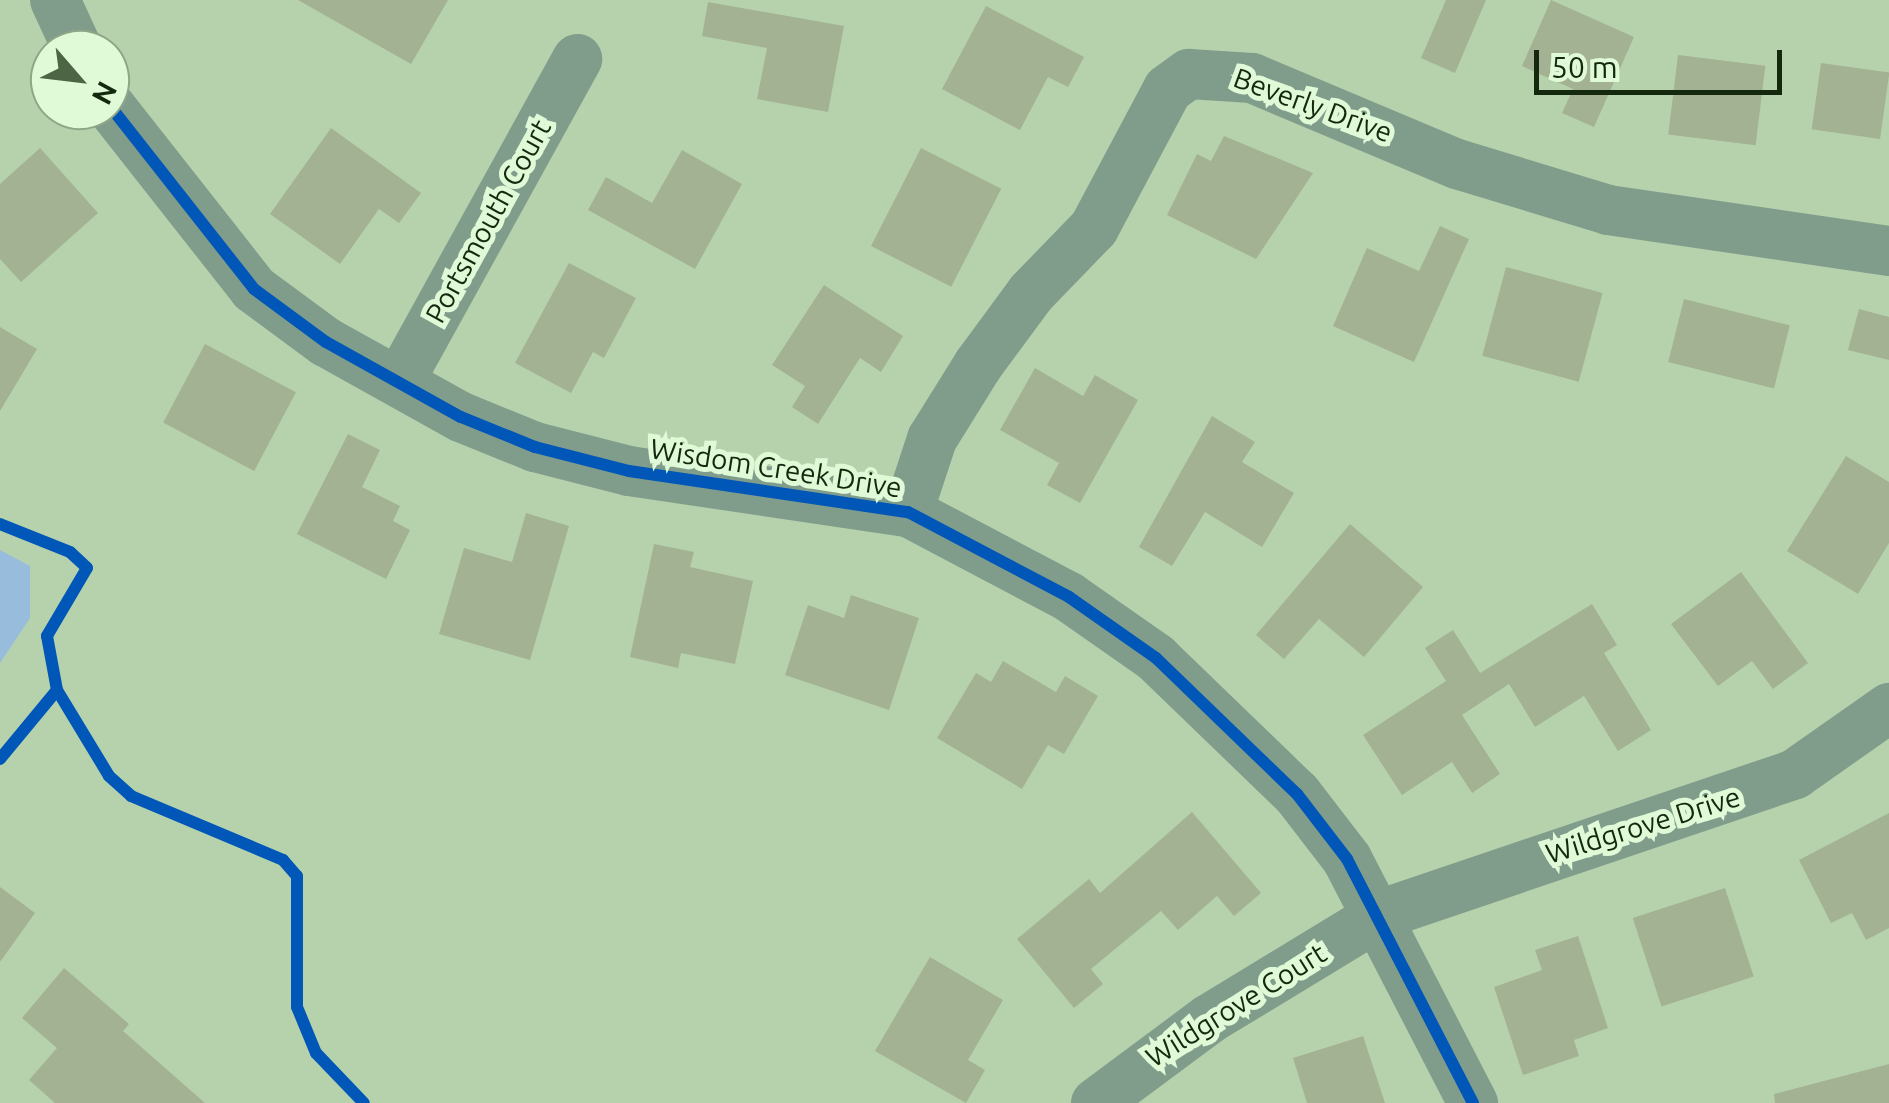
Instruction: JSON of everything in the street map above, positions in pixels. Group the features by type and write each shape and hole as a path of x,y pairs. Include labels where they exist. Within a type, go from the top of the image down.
{"street":[{"path":"56,0 69,30"},
{"name":"Portsmouth Court","path":"399,382 577,59"},
{"name":"Beverly Drive","path":"908,512 932,439 978,365 1031,293 1094,228 1168,89 1188,74 1252,78 1457,164 1608,210 1889,251"},
{"name":"Wisdom Creek Drive","path":"129,130 254,289 399,382 535,447 629,471 908,512 1069,597 1156,658 1297,794 1382,914 1473,1103"},
{"name":"Wildgrove Drive","path":"1382,914 1795,774 1889,708"},
{"name":"Wildgrove Court","path":"1096,1103 1208,1019 1382,914"}],"path":[{"path":"0,524 70,552 87,568 77,592 50,627 57,690 109,776 131,796 262,849 297,876 297,1007 316,1053 364,1103"},
{"path":"0,759 57,690"}],"water":[{"path":"0,550 30,566 30,618 0,663"}],"building":[{"path":"298,0 448,0 411,64"},
{"path":"1446,0 1486,0 1455,73 1421,58"},
{"path":"1551,0 1634,37 1594,127 1562,113 1573,89 1522,66"},
{"path":"708,2 844,26 828,112 757,99 767,48 702,36"},
{"path":"986,6 1084,57 1068,87 1048,77 1020,130 942,89"},
{"path":"1678,55 1765,66 1756,145 1668,134"},
{"path":"1821,63 1889,73 1880,139 1812,129"},
{"path":"331,128 421,193 399,223 379,209 340,264 270,214"},
{"path":"1224,136 1313,173 1256,259 1167,215 1197,154 1211,161"},
{"path":"40,148 98,213 21,282 0,259 0,184"},
{"path":"921,148 1001,189 951,287 871,246"},
{"path":"682,150 742,184 695,269 588,210 606,177 652,203"},
{"path":"1440,226 1469,239 1414,362 1333,326 1367,248 1419,271"},
{"path":"569,263 636,298 604,358 593,352 571,393 515,363"},
{"path":"1506,267 1603,293 1579,382 1482,356"},
{"path":"824,285 903,336 881,372 860,358 818,424 792,407 805,386 772,365"},
{"path":"1684,299 1790,325 1774,388 1668,362"},
{"path":"1859,309 1889,317 1889,360 1848,350"},
{"path":"0,327 37,349 0,411"},
{"path":"205,344 296,392 254,471 163,423"},
{"path":"1035,368 1083,396 1095,375 1138,400 1080,503 1047,485 1059,463 1000,430"},
{"path":"1212,416 1255,442 1242,462 1294,493 1262,547 1205,512 1172,566 1139,547"},
{"path":"348,434 380,450 362,487 400,506 393,521 410,530 386,579 297,534"},
{"path":"1846,456 1889,482 1889,543 1858,594 1787,551"},
{"path":"526,513 569,526 530,660 439,634 464,548 512,562"},
{"path":"1350,524 1423,587 1364,657 1319,619 1284,659 1256,635"},
{"path":"654,544 694,552 690,567 753,581 735,664 681,653 678,668 630,657"},
{"path":"1741,572 1808,663 1773,689 1752,661 1718,686 1671,624"},
{"path":"851,595 919,618 889,710 785,675 808,605 844,618"},
{"path":"1592,604 1617,645 1604,653 1651,730 1618,751 1584,696 1535,727 1509,684 1462,715 1500,774 1472,793 1452,762 1402,795 1363,735 1446,681 1425,648 1453,630 1480,673"},
{"path":"1003,661 1056,692 1065,676 1098,696 1064,754 1048,745 1022,789 937,738 976,673 991,682"},
{"path":"1192,812 1261,893 1234,916 1217,896 1178,930 1161,911 1091,969 1103,984 1074,1008 1017,939 1089,879 1100,893"},
{"path":"1889,813 1889,928 1866,940 1852,913 1831,923 1799,860"},
{"path":"0,887 35,913 0,962"},
{"path":"1725,888 1754,976 1661,1006 1633,918"},
{"path":"1578,936 1608,1028 1574,1040 1579,1056 1523,1075 1494,987 1542,970 1535,950"},
{"path":"930,957 1003,1000 968,1060 985,1070 966,1103 875,1051"},
{"path":"64,968 129,1024 123,1031 205,1103 55,1103 29,1080 57,1048 22,1018"},
{"path":"1363,1036 1385,1103 1307,1103 1293,1058"},
{"path":"1889,1064 1889,1103 1775,1103 1774,1094"}],"cycle path":[{"path":"129,130 254,289 326,342 461,417 535,447 629,471 908,512 1069,597 1156,658 1297,794 1347,859 1473,1103"},
{"path":"0,524 70,552 87,568 47,636 57,690"},
{"path":"0,759 57,690 109,776 131,796 283,860 297,876 297,1007 316,1053 364,1103"}]}
